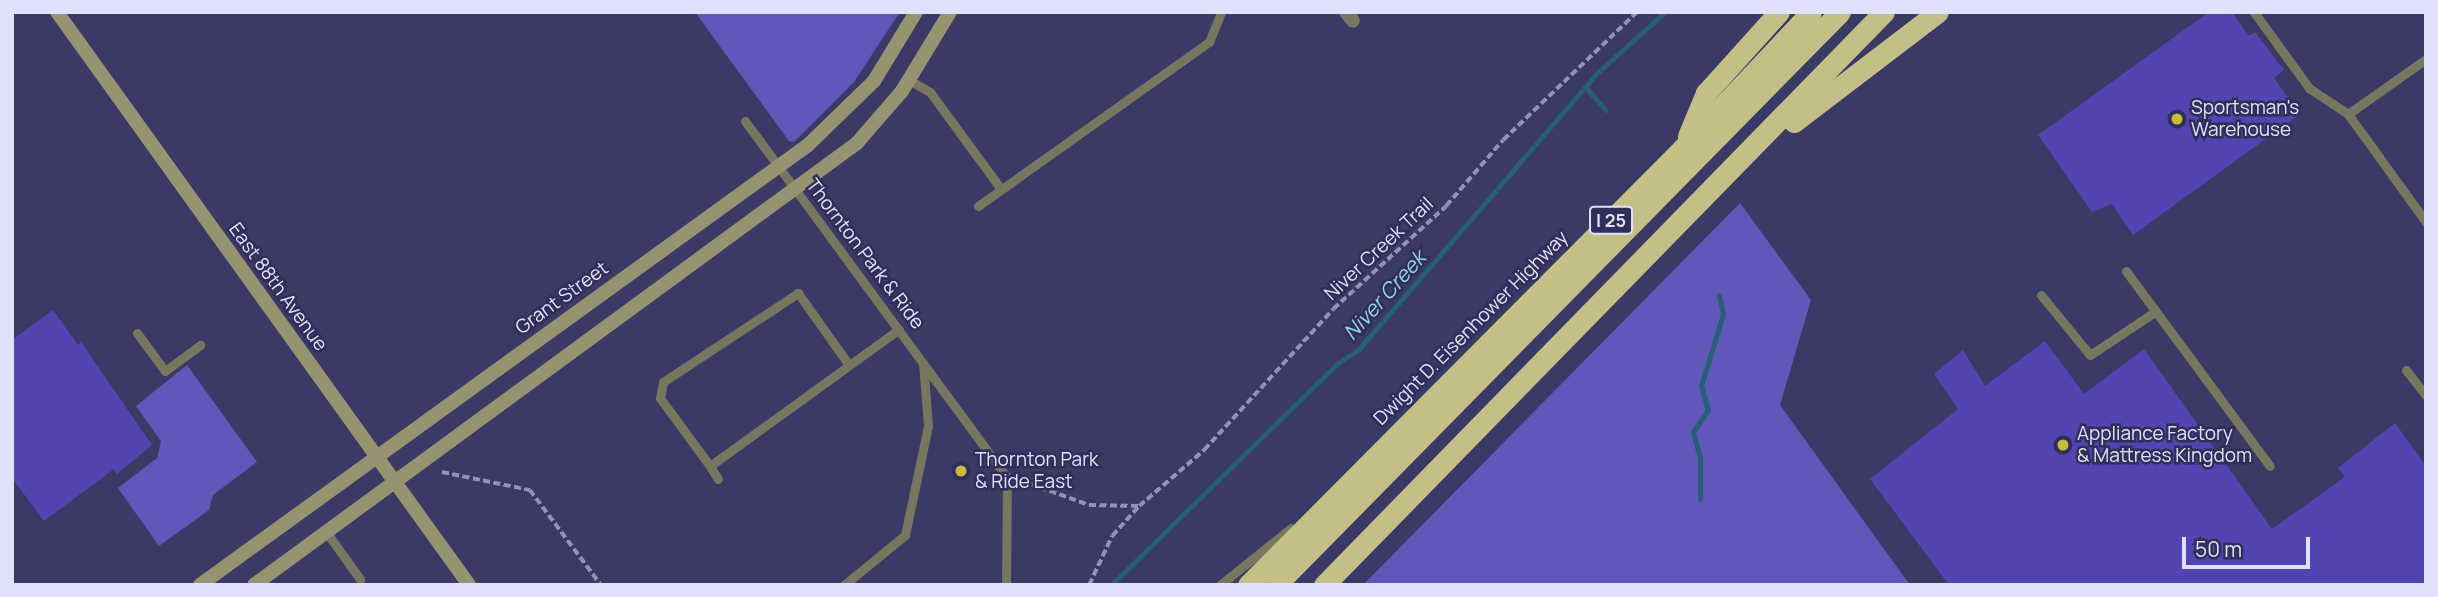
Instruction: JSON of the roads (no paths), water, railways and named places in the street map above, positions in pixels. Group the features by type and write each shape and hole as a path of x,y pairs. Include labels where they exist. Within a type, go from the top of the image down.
{"highway":[{"path":"1682,149 1706,93 1779,12"},
{"name":"Dwight D. Eisenhower Highway","path":"1248,585 1682,149 1811,12"},
{"path":"1276,585 1840,12"},
{"name":"I 25","path":"1324,585 1884,12"},
{"path":"1692,210 1828,94 1938,12"}],"street":[{"name":"East 88th Avenue","path":"57,12 468,585"},
{"name":"Grant Street","path":"200,585 780,167 874,81 916,12"},
{"path":"254,585 857,143 909,80 950,12"}],"lane":[{"path":"978,206 1209,42 1221,12"},
{"path":"2254,12 2309,88 2348,114 2426,222"},
{"path":"2348,114 2426,59"},
{"path":"909,80 930,92 1001,189"},
{"name":"Thornton Park & Ride","path":"745,121 1007,478 1006,585"},
{"path":"2126,271 2270,466"},
{"path":"718,479 660,398 663,382 798,293 849,365"},
{"path":"2041,295 2090,355 2156,312"},
{"path":"710,466 899,329"},
{"path":"137,333 164,371 200,345"},
{"path":"844,585 905,535 928,426 923,361"},
{"path":"2406,370 2426,396"},
{"path":"1220,585 1353,479"},
{"path":"1334,585 1394,513"},
{"path":"327,533 360,579"}],"waterway":[{"name":"Niver Creek","path":"1111,585 1338,363 1358,350 1597,73 1665,12"},
{"path":"1587,89 1606,110"},
{"path":"1700,499 1700,458 1693,432 1708,410 1701,386 1723,314 1719,295"}],"place":[{"name":"Sportsman's Warehouse","path":"2177,119"},
{"name":"Appliance Factory & Mattress Kingdom","path":"2063,445"},
{"name":"Thornton Park & Ride East","path":"961,471"}]}
